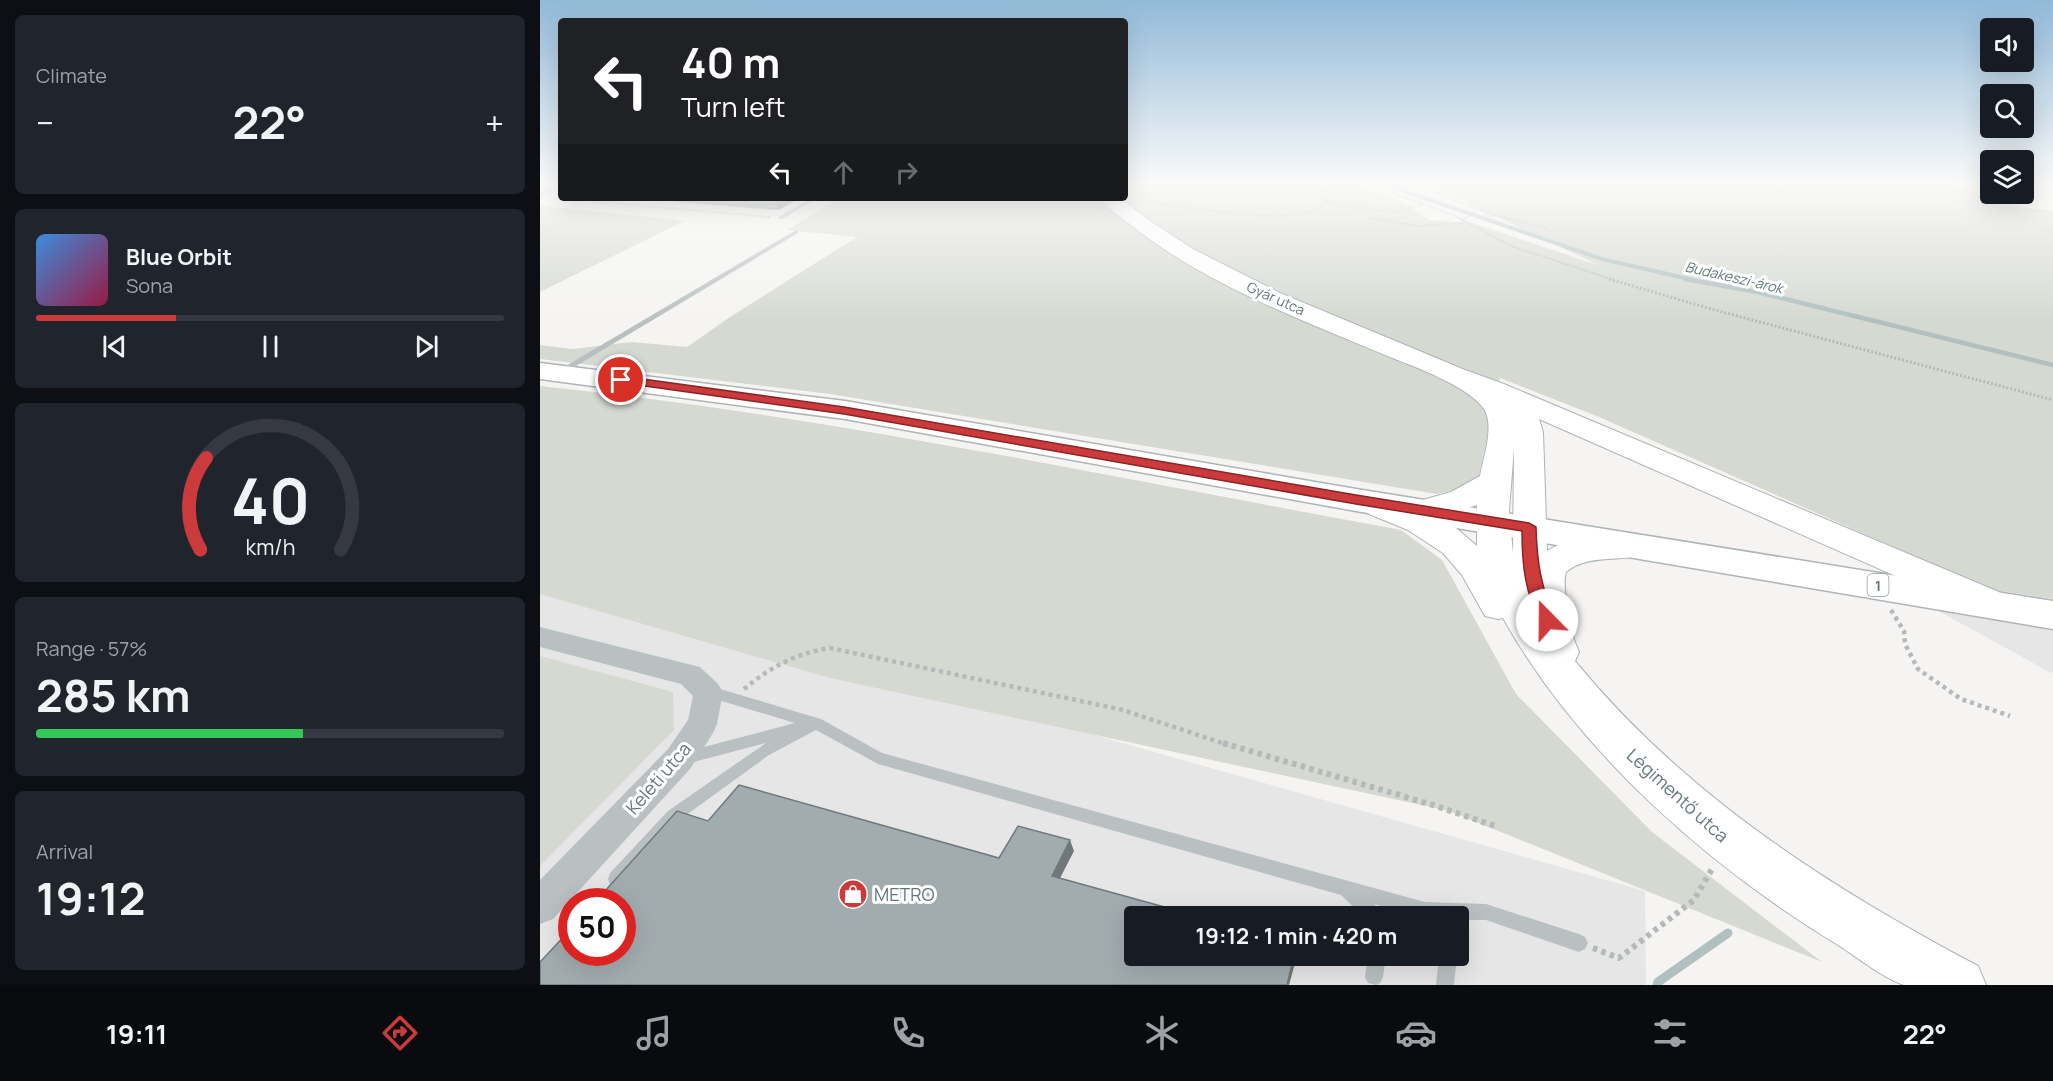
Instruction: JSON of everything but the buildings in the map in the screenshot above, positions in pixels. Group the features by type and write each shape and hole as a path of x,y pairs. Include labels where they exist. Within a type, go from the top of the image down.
{"main road":[{"name":"Gyár utca","path":"1148,229 1161,239 1226,275 1456,376 1502,393 1519,407 1527,421 1529,527"},
{"name":"1","path":"549,372 844,410 1356,500 1860,581 2053,615"},
{"name":"Gyár utca","path":"1456,376 1487,396 1502,412 1503,423 1493,521"},
{"path":"1502,393 1998,606"},
{"path":"1423,510 1460,501 1482,492 1497,478"},
{"path":"1356,500 1412,518 1461,549 1493,599 1520,634 1578,697"},
{"name":"Légimentő utca","path":"1493,521 1496,560 1514,609 1578,697 1654,776 1727,839 1809,896 1959,985"},
{"path":"1529,527 1530,565 1534,588 1578,697"},
{"path":"1853,543 1864,566 1860,581"},
{"path":"1547,620 1548,574 1562,557 1576,552 1637,546"}],"street":[{"path":"540,637 690,675 720,695"},
{"name":"Keleti utca","path":"540,906 679,759 720,695"}],"lane":[{"path":"549,372 796,232"},
{"path":"720,695 816,723 878,758 1406,906"},
{"path":"679,759 816,723"},
{"path":"608,888 673,816 764,751 816,723"},
{"path":"1347,888 1364,906"},
{"path":"1469,912 1486,912 1579,943"},
{"path":"1374,977 1376,966"},
{"path":"1445,985 1447,966"}],"path":[{"path":"1477,229 1511,246 1649,292 2053,400"},
{"path":"1860,581 1882,596 1904,631 1905,644 1918,669 1961,699 2010,716"},
{"path":"720,695 783,661 807,651 830,648 1124,710 1264,757 1433,805 1498,827"},
{"path":"1579,943 1619,958 1694,900 1712,869"}],"shaded area":[{"path":"540,229 668,229 540,292"},
{"path":"1491,229 1600,266 1522,229 2053,229 2053,599 1989,589 1599,417 1500,378 1477,484 1437,494 830,394 540,359 540,345 573,349 631,342 687,347 730,317 857,237 787,230"},
{"path":"540,386 757,414 864,431 1401,530 1442,560 1516,694 1652,832 1822,962 1449,811 830,678 540,594"},
{"path":"540,578 1645,891 1646,985 540,985"},
{"path":"1926,604 2053,625 2053,674"},
{"path":"540,656 673,692 674,730 540,866"}],"waterway":[{"name":"Budakeszi-árok","path":"1515,229 1602,259 1693,280"},
{"name":"Budakeszi-árok","path":"1685,279 1757,292 2053,365"},
{"path":"1657,985 1658,982 1728,933"}],"place":[{"name":"METRO","path":"853,894"}],"route":[{"path":"621,380 844,410 1356,500 1529,527 1528,545 1534,588 1547,620"}]}
